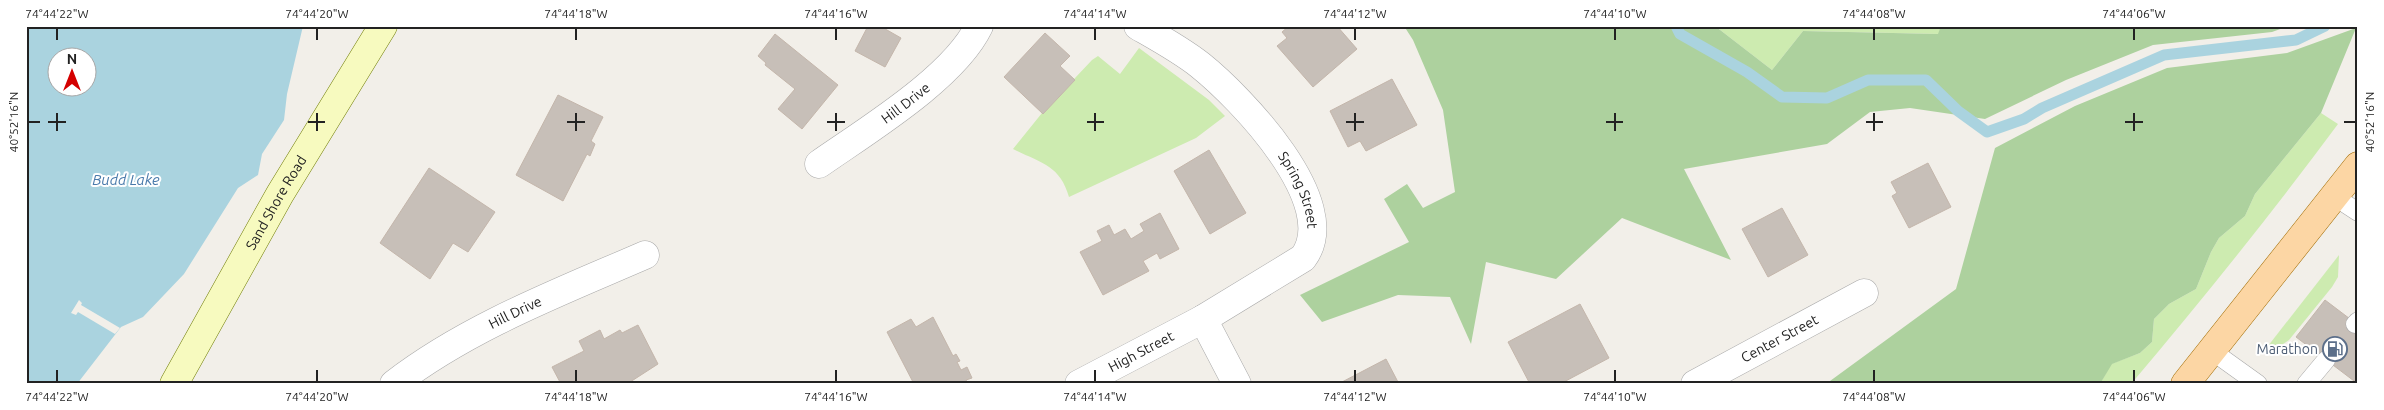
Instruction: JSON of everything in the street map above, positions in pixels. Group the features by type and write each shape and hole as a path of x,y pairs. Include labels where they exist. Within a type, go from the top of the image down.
{"main road":[{"path":"2185,384 2358,166"}],"street":[{"name":"Sand Shore Road","path":"174,384 280,194 383,26"},
{"name":"Hill Drive","path":"819,164 887,117 942,73 961,54 979,26"},
{"name":"Spring Street","path":"1138,26 1198,64 1228,90 1255,119 1292,170 1304,193 1313,223 1311,241 1302,258 1202,319"},
{"name":"Hill Drive","path":"394,384 454,344 539,302 645,255"},
{"name":"Center Street","path":"1695,384 1864,293"},
{"name":"High Street","path":"1079,384 1202,319"},
{"path":"1202,319 1237,384"}],"lane":[{"path":"2335,197 2358,212"},
{"path":"2212,351 2258,384"},
{"path":"2306,384 2326,360"}],"green space":[{"path":"1404,26 1715,26 1772,70 1803,31 1938,34 1941,26 2289,26 2272,32 2153,45 2066,80 1985,119 1910,108 1870,112 1827,144 1684,169 1731,260 1622,218 1556,279 1486,262 1471,344 1450,297 1398,295 1322,322 1300,295 1409,242 1384,199 1407,184 1423,208 1455,192 1443,110 1413,40"},
{"path":"1715,26 1941,26 1939,34 1803,31 1772,70"},
{"path":"2356,28 2321,113 2255,194 2245,216 2219,238 2211,252 2196,289 2169,304 2154,319 2152,342 2140,353 2112,364 2100,384 1831,384 1830,381 1956,289 1995,148 2075,106 2167,68 2287,53"},
{"path":"1139,48 1209,100 1225,116 1196,138 1069,197 1065,186 1055,171 1013,149 1042,113 1092,60 1098,56 1120,74"},
{"path":"2321,113 2338,124 2211,288 2131,384 2100,384 2111,364 2140,353 2152,342 2154,319 2169,304 2196,289 2211,252 2219,238 2245,216 2255,194"},
{"path":"2339,255 2338,277 2332,287 2289,340 2283,344 2268,346"}],"water":[{"name":"Budd Lake","path":"26,26 303,26 287,94 284,120 262,154 258,175 238,188 184,274 143,317 121,327 77,384 26,384"}],"pier":[{"path":"79,300 82,303 81,305 120,328 115,334 78,312 76,315 71,313"}],"building":[{"path":"868,26 880,26 901,38 885,67 855,51"},
{"path":"1289,26 1337,26 1357,49 1313,87 1277,46 1287,38 1282,32"},
{"path":"1045,33 1070,56 1060,66 1075,80 1043,114 1004,77"},
{"path":"775,34 838,85 802,129 778,109 795,89 765,65 766,63 758,56"},
{"path":"1392,79 1417,125 1366,151 1360,141 1348,147 1330,111"},
{"path":"558,95 603,117 591,141 595,144 590,156 587,154 563,201 516,175"},
{"path":"1209,150 1246,213 1210,234 1174,171"},
{"path":"1928,163 1951,207 1909,228 1892,196 1897,193 1891,182"},
{"path":"429,168 495,212 468,252 453,243 430,279 380,243"},
{"path":"1782,208 1808,255 1768,277 1742,229"},
{"path":"1160,213 1179,249 1160,259 1157,253 1143,261 1149,271 1103,295 1080,252 1102,241 1097,231 1109,225 1114,235 1125,229 1131,239 1144,231 1140,224"},
{"name":"Marathon","path":"2325,300 2358,325 2358,384 2296,337"},
{"path":"1580,304 1609,358 1560,384 1530,384 1508,342"},
{"path":"933,317 953,356 956,354 960,361 957,362 961,370 967,367 972,378 966,380 968,384 914,384 887,332 911,319 916,327"},
{"path":"638,325 658,364 627,384 561,384 552,367 584,351 579,341 600,330 604,339 620,330 622,333"},
{"path":"1386,359 1399,384 1343,384 1342,382"}],"waterway":[{"path":"1676,26 1680,34 1747,72 1782,97 1827,98 1868,80 1926,80 1958,111 1987,132 2024,119 2042,108 2164,55 2296,40 2325,26"}],"place":[{"name":"Marathon","path":"2335,349"}]}
